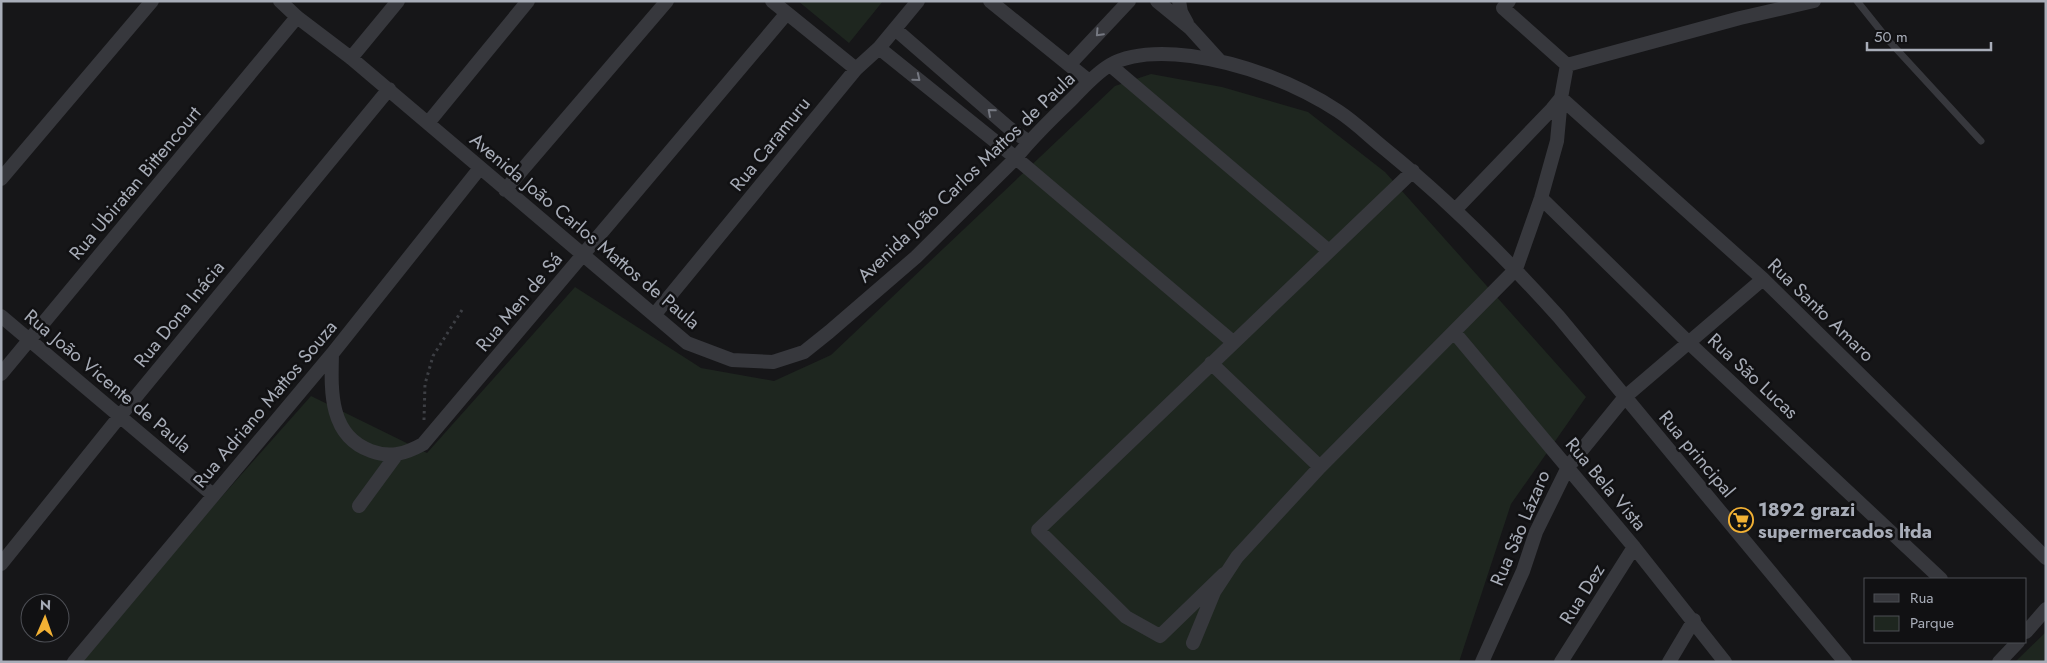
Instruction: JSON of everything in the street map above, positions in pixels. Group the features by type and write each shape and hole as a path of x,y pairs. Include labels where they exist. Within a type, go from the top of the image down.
{"street":[{"path":"1,179 152,1"},
{"name":"Avenida João Carlos Mattos de Paula","path":"280,1 297,17 389,89 505,190 688,343 732,360 773,362 804,352 916,257 1016,158 1028,142 1090,81 1110,65 1135,57 1172,54 1218,60 1265,75 1306,93 1339,112 1413,171"},
{"path":"351,58 398,1"},
{"path":"428,123 528,1"},
{"path":"505,190 667,1"},
{"path":"772,1 856,69"},
{"name":"Rua Caramuru","path":"655,314 856,69 878,48 918,1"},
{"path":"990,1 1090,81"},
{"path":"1069,65 1129,1"},
{"path":"1157,1 1190,28 1218,60"},
{"path":"1179,1 1181,12 1190,28"},
{"path":"1567,65 1740,18 1814,1"},
{"path":"1502,4 1567,65"},
{"name":"Rua Men de Sá","path":"332,354 331,390 339,423 354,443 382,455 397,454 422,444 787,14"},
{"name":"Rua Ubiratan Bittencourt","path":"1,374 297,17"},
{"path":"895,29 1009,128 1028,142"},
{"path":"878,48 1016,158 1232,342"},
{"path":"1110,65 1329,251"},
{"path":"1193,643 1214,592 1224,574 1237,557 1320,466 1516,269 1541,198 1557,141 1561,98 1567,65"},
{"name":"Rua Dona Inácia","path":"1,564 389,89"},
{"path":"1455,210 1544,119 1561,98"},
{"name":"Rua Santo Amaro","path":"1561,98 1763,279 2046,558"},
{"name":"Rua Adriano Mattos Souza","path":"74,662 332,354 480,168"},
{"path":"1224,574 1160,636 1126,617 1038,530 1232,342 1413,171"},
{"name":"Rua principal","path":"1413,171 1516,269 1559,317 1844,662"},
{"name":"Rua São Lucas","path":"1541,198 1688,342 1940,578"},
{"name":"Rua São Lázaro","path":"1482,662 1522,571 1536,532 1568,467 1624,397 1763,279"},
{"name":"Rua João Vicente de Paula","path":"1,316 31,339 214,495"},
{"name":"Rua Bela Vista","path":"1454,332 1694,620 1725,662"},
{"path":"1211,363 1320,466"},
{"path":"359,506 397,454"},
{"name":"Rua Dez","path":"1561,662 1634,547"},
{"path":"2027,631 2046,609"},
{"path":"1669,662 1694,620"},
{"path":"1999,662 2013,643"}],"lane":[{"path":"1858,1 1889,41 1981,141"}],"path":[{"path":"424,422 425,384 433,356 462,310"}],"green space":[{"path":"798,1 883,1 849,43"},
{"path":"1151,74 1222,87 1308,112 1385,172 1586,397 1511,504 1459,662 75,662 311,396 427,453 575,287 701,368 774,381 831,355 1115,86"},
{"path":"2046,632 2046,662 2015,662"}],"place":[{"name":"1892 grazi supermercados ltda","path":"1741,520"}]}
